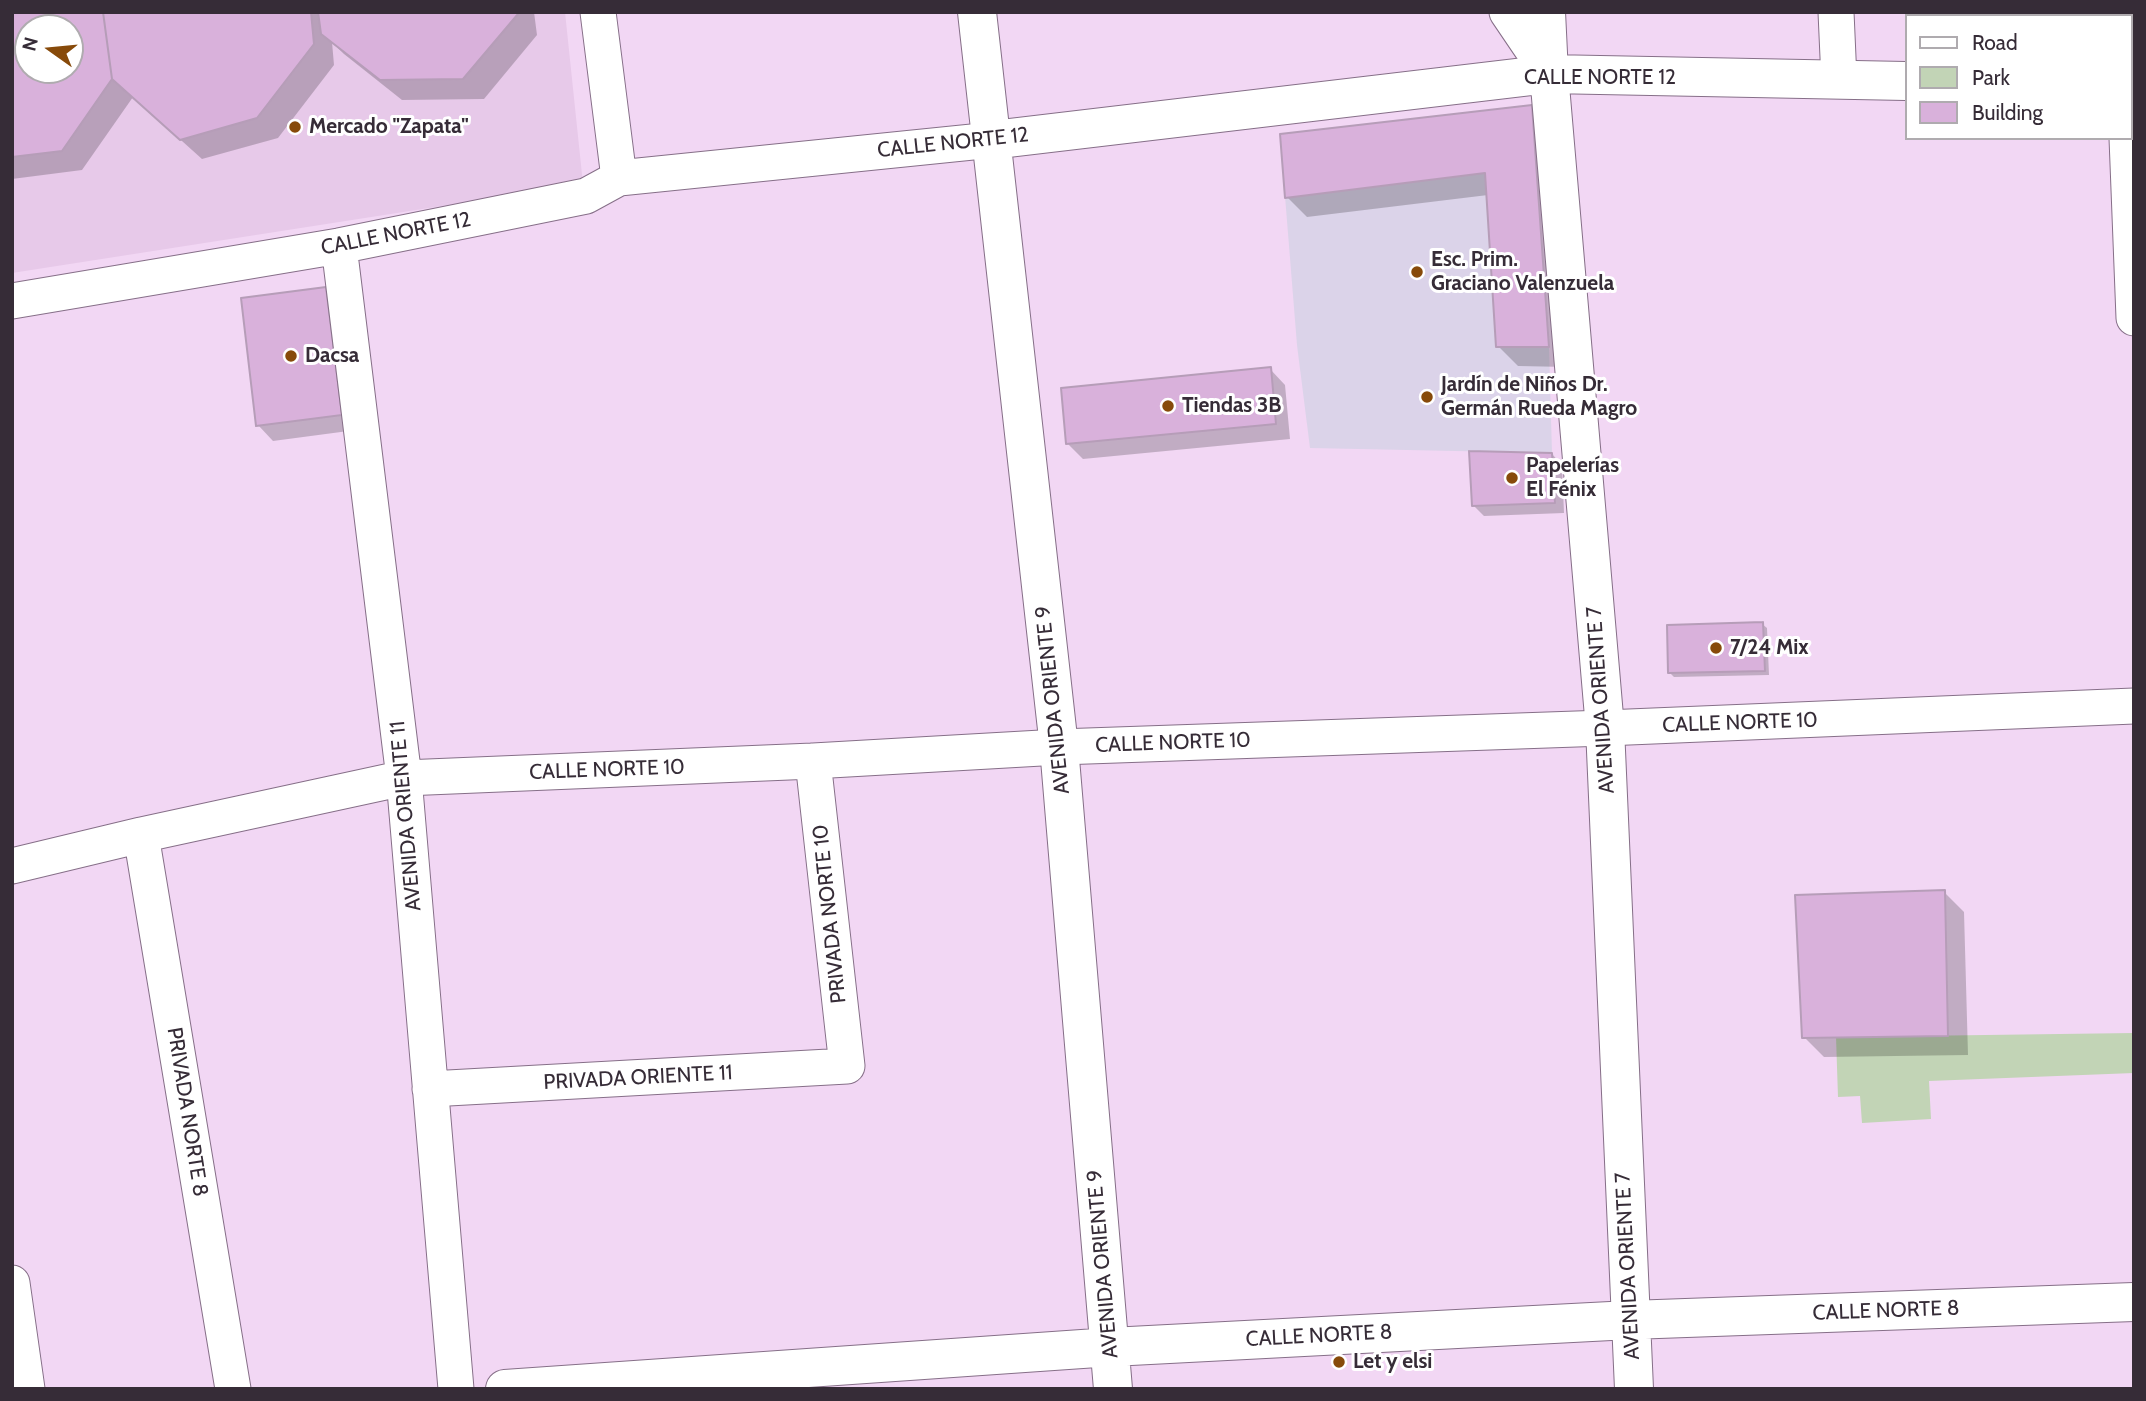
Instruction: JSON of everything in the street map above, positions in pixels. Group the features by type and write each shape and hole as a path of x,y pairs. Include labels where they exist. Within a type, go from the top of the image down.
{"street":[{"path":"598,12 620,178"},
{"name":"AVENIDA ORIENTE 9","path":"977,12 1059,747 1113,1389"},
{"path":"1507,12 1549,74"},
{"name":"AVENIDA ORIENTE 7","path":"1546,12 1549,74 1605,728 1634,1389"},
{"path":"1836,12 1839,80"},
{"name":"CALLE NORTE 12","path":"12,301 340,246 586,197 620,178 992,140 1549,74 1904,81"},
{"path":"2127,140 2134,318"},
{"name":"AVENIDA ORIENTE 11","path":"340,246 404,778 456,1389"},
{"name":"CALLE NORTE 10","path":"12,866 404,778 813,761 1059,747 2134,706"},
{"name":"PRIVADA NORTE 10","path":"813,761 847,1066"},
{"name":"PRIVADA NORTE 8","path":"141,835 233,1389"},
{"name":"PRIVADA ORIENTE 11","path":"430,1089 847,1066"},
{"path":"12,1283 27,1389"},
{"name":"CALLE NORTE 8","path":"505,1389 1111,1347 1630,1320 2134,1303"}],"shaded area":[{"name":"Mercado \"Zapata\"","path":"12,12 565,12 583,184 12,273"},
{"name":"Esc. Prim. Graciano Valenzuela","path":"1532,105 1549,347 1552,453 1310,448 1297,345 1280,134"}],"green space":[{"path":"2134,1033 2134,1073 1929,1081 1931,1119 1862,1123 1860,1096 1838,1097 1836,1037"}],"building":[{"path":"12,12 103,12 112,79 62,151 12,157"},
{"path":"103,12 311,12 314,44 257,118 180,140 112,79"},
{"path":"318,12 518,14 463,79 380,80 321,34"},
{"path":"1532,105 1549,347 1496,347 1485,173 1285,198 1280,134"},
{"name":"Dacsa","path":"326,287 342,415 256,426 241,298"},
{"name":"Tiendas 3B","path":"1271,367 1276,424 1066,444 1061,388"},
{"name":"Papelerías El Fénix","path":"1469,451 1552,453 1555,503 1472,506"},
{"name":"7/24 Mix","path":"1763,622 1765,671 1668,673 1667,625"},
{"path":"1945,890 1948,1036 1802,1038 1795,895"}],"place":[{"name":"Mercado \"Zapata\"","path":"295,127"},
{"name":"Esc. Prim. Graciano Valenzuela","path":"1417,272"},
{"name":"Dacsa","path":"291,356"},
{"name":"Jardín de Niños Dr. Germán Rueda Magro","path":"1427,397"},
{"name":"Tiendas 3B","path":"1168,406"},
{"name":"Papelerías El Fénix","path":"1512,478"},
{"name":"7/24 Mix","path":"1716,648"},
{"name":"Let y elsi","path":"1339,1362"}]}
